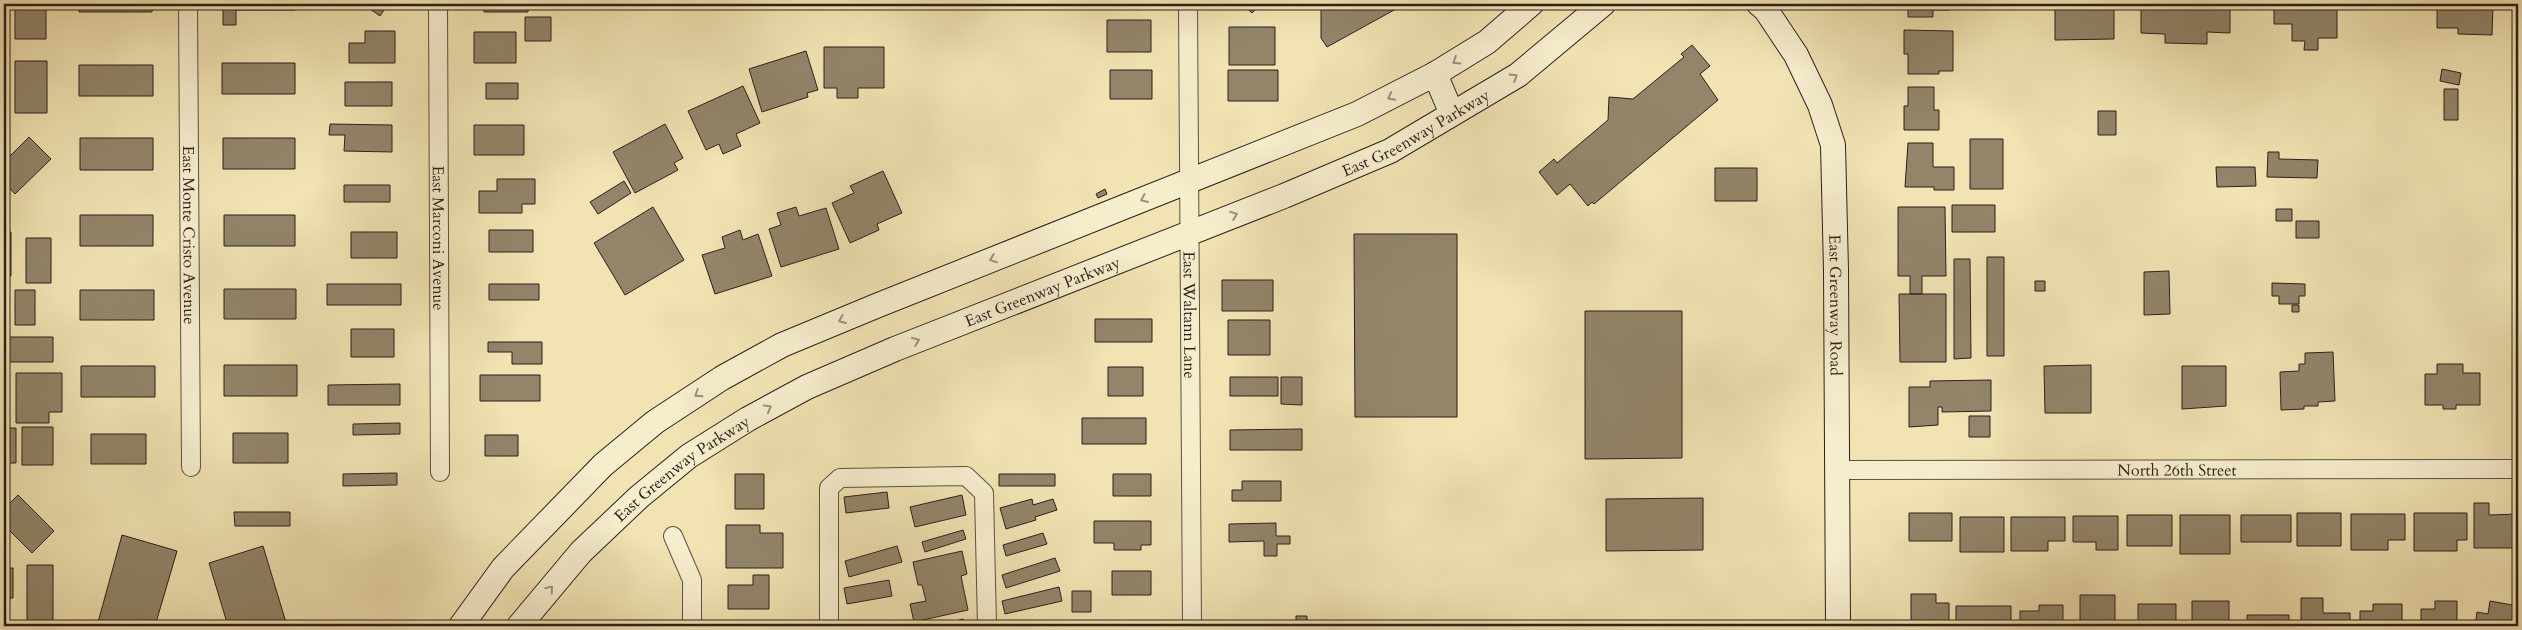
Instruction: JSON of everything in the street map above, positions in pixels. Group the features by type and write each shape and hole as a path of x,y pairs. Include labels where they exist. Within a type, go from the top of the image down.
{"main road":[{"path":"460,626 503,568 603,465 655,422 722,378 790,342 1357,114 1434,74 1487,42 1531,4"},
{"name":"East Greenway Parkway","path":"519,626 581,552 639,496 690,456 748,419 807,387 886,353 1390,151 1518,75 1602,4"},
{"name":"East Greenway Road","path":"1767,6 1796,55 1820,106 1832,145 1836,270 1838,626"},
{"path":"1434,74 1452,114"}],"street":[{"name":"East Monte Cristo Avenue","path":"188,4 191,467"},
{"name":"East Marconi Avenue","path":"438,4 440,472"},
{"name":"East Waltann Lane","path":"1188,4 1192,626"},
{"name":"North 26th Street","path":"1836,470 2518,469"},
{"path":"829,626 828,488 840,478 966,476 984,493 987,626"},
{"path":"673,536 692,580 692,626"}],"building":[{"path":"15,4 46,4 46,39 15,39"},
{"path":"79,4 152,4 152,12 79,12"},
{"path":"223,4 295,4 295,10 236,10 236,25 223,25"},
{"path":"363,4 388,4 380,16"},
{"path":"484,4 528,4 528,12 484,12"},
{"path":"1123,4 1141,4 1138,10"},
{"path":"1242,4 1261,4 1252,13"},
{"path":"1321,4 1405,4 1327,47 1321,38"},
{"path":"1908,4 1949,4 1949,10 1933,10 1933,17 1908,17"},
{"path":"2090,4 2114,4 2114,39 2055,40 2055,9 2090,8"},
{"path":"2141,4 2230,4 2230,33 2207,32 2207,44 2165,43 2165,34 2141,33"},
{"path":"2274,4 2337,4 2337,38 2318,38 2318,50 2304,50 2305,41 2292,41 2292,24 2274,24"},
{"path":"2437,4 2493,4 2492,35 2458,34 2458,28 2437,28"},
{"path":"525,17 551,17 551,41 525,41"},
{"path":"1107,20 1151,20 1151,52 1107,52"},
{"path":"5,24 5,51 4,51"},
{"path":"1229,27 1275,27 1275,65 1229,65"},
{"path":"1904,30 1953,31 1953,71 1939,71 1939,74 1908,74 1908,54 1904,54"},
{"path":"365,31 395,31 395,63 349,63 349,43 365,43"},
{"path":"474,32 516,32 516,63 474,63"},
{"path":"1692,45 1710,66 1700,74 1718,100 1594,204 1592,202 1588,206 1570,184 1557,195 1539,172 1554,159 1557,163 1608,120 1609,97 1633,99 1684,57 1681,54"},
{"path":"824,47 884,47 884,88 858,88 858,98 837,98 837,88 824,88"},
{"path":"806,51 818,90 807,93 808,97 762,112 749,69"},
{"path":"15,61 47,61 47,113 15,113"},
{"path":"222,63 295,63 295,94 222,94"},
{"path":"79,65 153,65 153,96 79,96"},
{"path":"2442,69 2461,73 2459,85 2440,81"},
{"path":"1110,70 1152,70 1152,99 1110,99"},
{"path":"1228,70 1278,70 1278,101 1228,101"},
{"path":"345,82 392,82 392,106 345,106"},
{"path":"486,83 518,83 518,99 486,99"},
{"path":"743,86 760,123 736,134 741,146 723,154 719,144 706,150 688,111"},
{"path":"1908,87 1934,87 1934,110 1939,110 1939,130 1904,130 1904,106 1908,106"},
{"path":"5,89 5,120 4,120"},
{"path":"2444,89 2458,89 2458,120 2444,120"},
{"path":"2098,111 2116,111 2116,135 2098,135"},
{"path":"330,124 392,125 392,152 344,151 345,135 329,135"},
{"path":"665,124 683,158 674,163 678,170 635,193 613,152"},
{"path":"474,125 524,125 524,155 474,155"},
{"path":"29,137 51,159 15,194 4,182 4,162"},
{"path":"80,138 153,138 153,170 80,170"},
{"path":"223,138 295,138 295,169 223,169"},
{"path":"1970,139 2003,139 2003,189 1970,189"},
{"path":"1908,143 1933,143 1933,167 1954,167 1954,190 1934,190 1934,187 1905,187"},
{"path":"2268,152 2279,152 2279,159 2318,160 2317,178 2267,177"},
{"path":"2216,167 2255,167 2256,186 2217,187"},
{"path":"1715,168 1757,168 1757,201 1715,201"},
{"path":"883,171 902,213 877,224 879,230 850,243 832,203 854,193 850,186"},
{"path":"497,179 535,179 535,204 522,204 522,213 479,213 479,191 497,191"},
{"path":"624,181 631,193 598,214 590,202"},
{"path":"344,185 390,185 390,202 344,202"},
{"path":"1105,189 1107,194 1098,198 1096,194"},
{"path":"1952,205 1995,205 1995,232 1952,232"},
{"path":"653,207 684,260 625,295 594,243"},
{"path":"796,207 799,216 826,208 839,249 781,267 769,229 781,225 777,213"},
{"path":"1898,207 1945,207 1946,276 1922,276 1922,294 1910,294 1910,276 1898,276"},
{"path":"2276,209 2292,209 2292,221 2276,221"},
{"path":"80,215 153,215 153,246 80,246"},
{"path":"224,215 295,215 295,246 224,246"},
{"path":"2296,221 2319,221 2319,238 2296,238"},
{"path":"489,230 533,230 533,252 489,252"},
{"path":"740,230 743,240 758,234 772,276 715,294 702,255 725,248 722,237"},
{"path":"4,232 11,232 11,276 4,276"},
{"path":"351,232 397,232 397,258 351,258"},
{"path":"1354,234 1457,234 1457,417 1355,417"},
{"path":"26,238 51,238 51,283 26,283"},
{"path":"1987,257 2004,257 2004,356 1987,356"},
{"path":"1954,259 1970,259 1971,358 1954,359"},
{"path":"2169,271 2170,314 2144,315 2144,272"},
{"path":"1222,280 1273,280 1273,311 1222,311"},
{"path":"2035,281 2045,281 2045,291 2035,291"},
{"path":"2272,283 2305,284 2305,296 2299,296 2299,304 2279,304 2279,296 2272,296"},
{"path":"327,284 401,284 401,305 327,305"},
{"path":"489,284 539,284 539,300 489,300"},
{"path":"224,289 296,289 296,319 224,319"},
{"path":"15,290 35,290 35,325 15,325"},
{"path":"80,290 154,290 154,320 80,320"},
{"path":"1899,294 1946,294 1946,362 1900,362"},
{"path":"2292,305 2299,305 2299,312 2292,312"},
{"path":"1585,311 1682,311 1682,458 1585,459"},
{"path":"1095,319 1152,319 1152,342 1095,342"},
{"path":"1228,320 1270,320 1270,355 1228,355"},
{"path":"351,329 394,329 394,357 351,357"},
{"path":"8,337 53,337 53,362 8,362"},
{"path":"488,342 542,342 542,364 512,364 512,352 488,352"},
{"path":"2333,352 2335,401 2318,402 2318,406 2304,406 2304,409 2281,410 2280,372 2299,371 2299,364 2305,364 2305,353"},
{"path":"2437,364 2463,364 2463,373 2480,373 2480,405 2456,405 2456,409 2443,409 2443,405 2425,405 2425,374 2437,374"},
{"path":"224,365 297,365 297,396 224,396"},
{"path":"2091,365 2091,413 2045,413 2044,366"},
{"path":"81,366 155,366 155,397 81,397"},
{"path":"2182,366 2226,366 2226,406 2182,409"},
{"path":"1108,367 1143,367 1143,396 1108,396"},
{"path":"16,373 62,373 62,412 49,412 49,423 16,423"},
{"path":"480,375 540,375 540,401 480,401"},
{"path":"1230,377 1278,377 1278,396 1230,396"},
{"path":"1281,377 1302,377 1302,405 1281,404"},
{"path":"1991,380 1991,411 1942,412 1942,407 1938,407 1938,425 1909,427 1909,387 1930,387 1930,381"},
{"path":"400,384 400,405 328,405 328,385"},
{"path":"1969,416 1990,416 1990,437 1969,437"},
{"path":"1082,418 1146,418 1146,444 1082,444"},
{"path":"400,423 400,434 353,435 353,424"},
{"path":"22,427 53,427 53,465 22,465"},
{"path":"4,428 16,428 16,463 4,463"},
{"path":"1302,429 1302,450 1230,450 1230,430"},
{"path":"233,433 288,433 288,463 233,463"},
{"path":"91,434 146,434 146,464 91,464"},
{"path":"485,435 518,435 518,456 485,456"},
{"path":"397,473 397,485 343,486 343,474"},
{"path":"735,474 764,474 764,509 735,509"},
{"path":"999,474 1055,474 1055,486 999,486"},
{"path":"1113,474 1151,474 1151,496 1113,496"},
{"path":"1242,481 1281,481 1281,501 1232,501 1232,490 1242,490"},
{"path":"887,492 889,508 846,513 844,497"},
{"path":"18,495 54,531 32,553 4,525 4,509"},
{"path":"962,495 966,515 915,527 910,507"},
{"path":"1703,498 1703,550 1606,551 1606,499"},
{"path":"1032,499 1033,505 1053,499 1057,510 1035,517 1036,520 1006,529 1000,508"},
{"path":"2474,503 2489,503 2489,515 2518,514 2518,548 2474,548"},
{"path":"234,512 290,512 290,526 235,526"},
{"path":"1909,513 1952,513 1952,541 1909,541"},
{"path":"2297,513 2341,513 2341,546 2297,546"},
{"path":"2414,513 2467,513 2467,540 2457,540 2457,551 2414,551"},
{"path":"2351,514 2405,514 2405,540 2388,540 2388,550 2351,550"},
{"path":"2127,515 2172,515 2172,546 2127,546"},
{"path":"2180,515 2230,515 2230,554 2180,554"},
{"path":"2241,515 2291,515 2291,542 2241,542"},
{"path":"2073,516 2118,516 2118,550 2096,550 2096,542 2073,542"},
{"path":"1960,517 2004,517 2004,552 1960,552"},
{"path":"2011,517 2065,517 2065,541 2048,541 2048,551 2011,551"},
{"path":"1094,521 1151,521 1151,545 1141,545 1141,550 1114,550 1114,543 1094,543"},
{"path":"1276,523 1276,536 1290,536 1290,544 1277,544 1277,556 1264,556 1264,541 1229,542 1229,524"},
{"path":"726,525 760,525 760,533 783,533 783,568 726,568"},
{"path":"963,530 966,539 925,552 922,542"},
{"path":"1043,533 1047,544 1006,556 1003,545"},
{"path":"122,535 177,551 155,626 97,626"},
{"path":"263,546 287,626 228,626 209,563"},
{"path":"897,546 902,562 849,577 845,561"},
{"path":"962,551 967,574 961,576 968,610 914,622 910,604 926,601 922,585 918,585 913,562"},
{"path":"1055,558 1060,571 1006,588 1002,575"},
{"path":"27,565 53,565 53,626 27,626"},
{"path":"4,568 13,568 13,598 4,598"},
{"path":"1112,571 1151,571 1151,595 1112,595"},
{"path":"753,575 769,575 769,609 728,609 728,585 753,585"},
{"path":"889,580 892,596 847,604 844,588"},
{"path":"1059,587 1062,601 1005,614 1002,601"},
{"path":"1072,591 1091,591 1091,612 1072,612"},
{"path":"1911,594 1936,594 1936,603 1949,603 1949,626 1911,626"},
{"path":"2080,595 2115,595 2115,626 2080,626"},
{"path":"2301,598 2323,598 2323,613 2350,613 2350,626 2301,626"},
{"path":"2192,601 2229,601 2229,626 2192,626"},
{"path":"2435,601 2457,601 2457,626 2421,626 2421,609 2435,609"},
{"path":"2490,601 2518,606 2518,626 2475,626 2477,612 2488,614"},
{"path":"2138,604 2176,604 2176,626 2138,626"},
{"path":"2373,604 2402,604 2402,626 2360,626 2360,611 2373,611"},
{"path":"2039,605 2063,605 2063,626 2020,626 2020,611 2039,611"},
{"path":"1956,606 2011,606 2011,626 1956,626"},
{"path":"2247,615 2289,615 2289,626 2247,626"},
{"path":"1296,616 1307,616 1307,626 1296,626"},
{"path":"963,619 965,626 938,626"}]}
